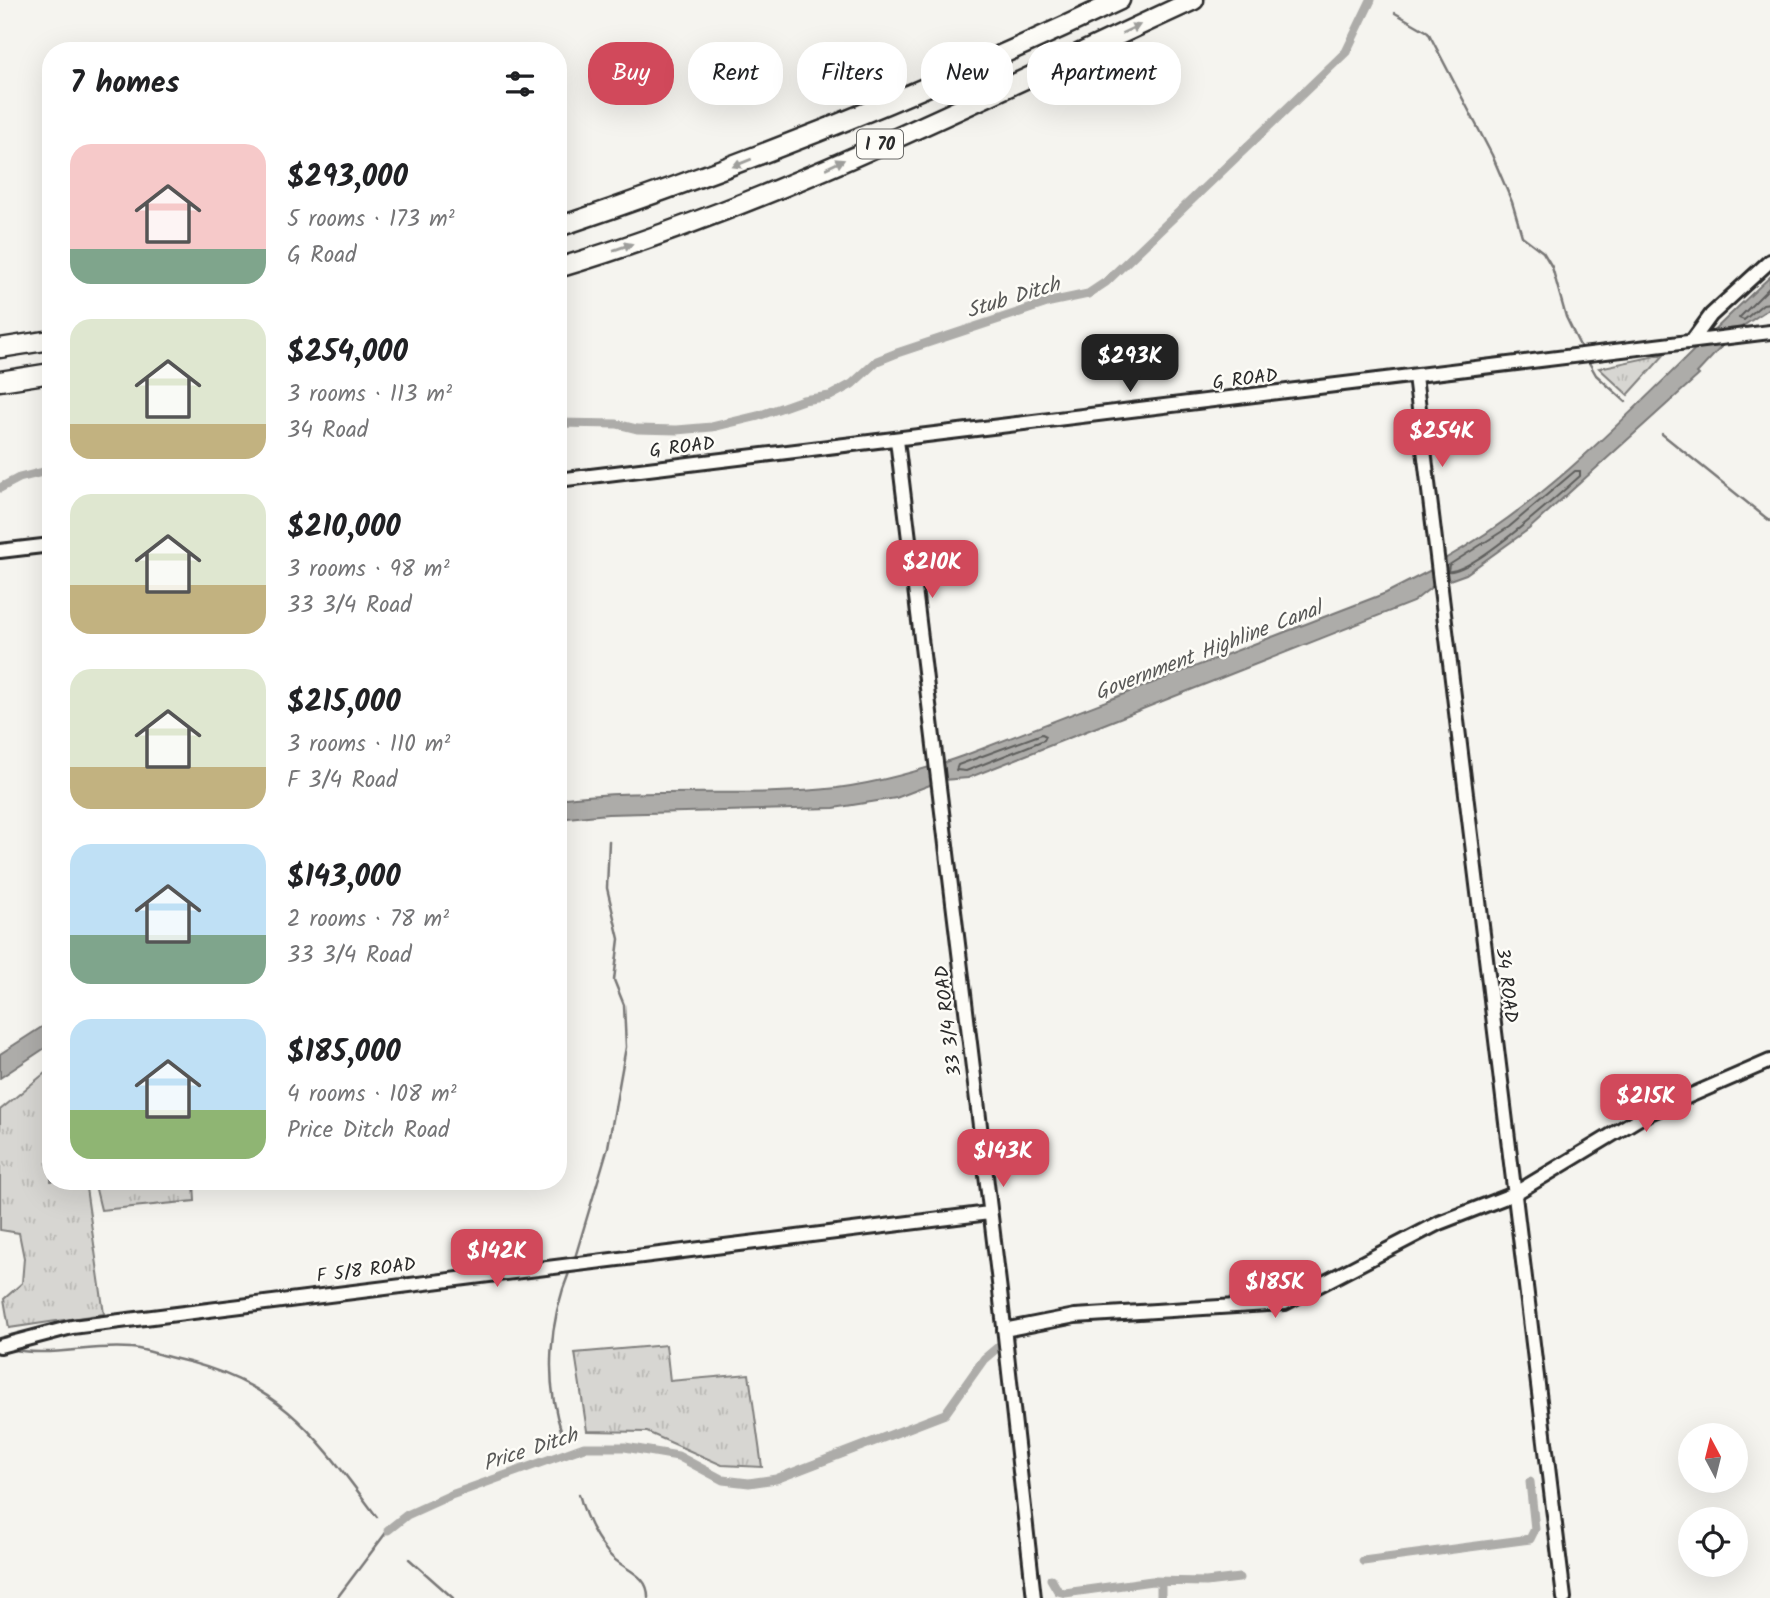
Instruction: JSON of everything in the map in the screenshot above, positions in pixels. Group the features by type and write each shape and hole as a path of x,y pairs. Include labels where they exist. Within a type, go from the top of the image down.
{"highway":[{"name":"I 70","path":"567,224 718,173 992,61 1120,0"},
{"name":"I 70","path":"567,265 675,229 802,180 1194,0"},
{"path":"0,348 42,341"},
{"path":"0,381 42,374"}],"street":[{"path":"1692,341 1711,315 1770,261"},
{"name":"G ROAD","path":"567,479 1770,332"},
{"name":"34 ROAD","path":"1415,376 1436,566 1564,1598"},
{"name":"33 3/4 ROAD","path":"897,440 1034,1598"},
{"path":"0,551 42,546"},
{"path":"1003,1330 1075,1316 1285,1303 1439,1223 1514,1195 1643,1116 1770,1061"},
{"name":"F 5/8 ROAD","path":"0,1346 72,1326 989,1213"}],"green space":[{"path":"1665,354 1628,395 1599,368"},
{"path":"42,1075 42,1190 86,1190 104,1314 9,1328 4,1299 22,1283 24,1258 19,1233 0,1230 0,1110"},
{"path":"96,1190 194,1190 195,1201 101,1210"},
{"path":"666,1345 670,1381 749,1374 762,1467 722,1465 647,1432 587,1431 575,1353"}],"water":[{"path":"1770,277 1770,308 1737,330 1697,373 1699,375 1529,529 1466,574 1433,586 1413,602 968,778 943,780 896,798 834,808 608,814 567,818 567,798 593,795 802,791 837,788 905,774 971,753 1386,593 1441,565 1443,560 1532,500 1614,428"},
{"path":"42,1027 42,1050 0,1078 0,1054"}],"waterway":[{"name":"Stub Ditch","path":"567,423 617,424 637,429 677,430 712,427 758,416 803,400 830,396 852,384 877,361 897,353 1050,302 1088,294 1106,282 1346,52 1371,0"},
{"path":"1395,13 1428,32 1492,155 1512,202 1522,236 1543,252 1552,267 1566,317 1582,350"},
{"path":"1587,359 1596,375 1626,402"},
{"path":"1662,434 1770,521"},
{"name":"Stub Ditch","path":"0,488 19,478 42,472"},
{"path":"574,1261 608,1147 626,1047 624,1005 614,980 619,939 607,888 609,841"},
{"path":"562,1433 553,1393 551,1351 557,1310 570,1270"},
{"name":"Price Ditch","path":"388,1530 407,1515 451,1495 584,1447 625,1447 678,1456 723,1480 749,1483 776,1479 945,1414 984,1359 1017,1331"},
{"path":"9,1349 40,1352 116,1347 136,1349 210,1368 242,1381 269,1397 314,1437 377,1517"},
{"path":"1363,1561 1530,1539 1535,1529 1530,1482"},
{"path":"579,1494 587,1518 599,1540 614,1559 640,1577 648,1598"},
{"name":"Price Ditch","path":"337,1598 388,1530"},
{"path":"409,1559 453,1598"},
{"path":"1051,1579 1058,1591 1065,1593 1152,1581 1206,1582 1239,1578"},
{"path":"1161,1582 1161,1598"}],"water label":[{"name":"Government Highline Canal","path":"1208,650"}]}
